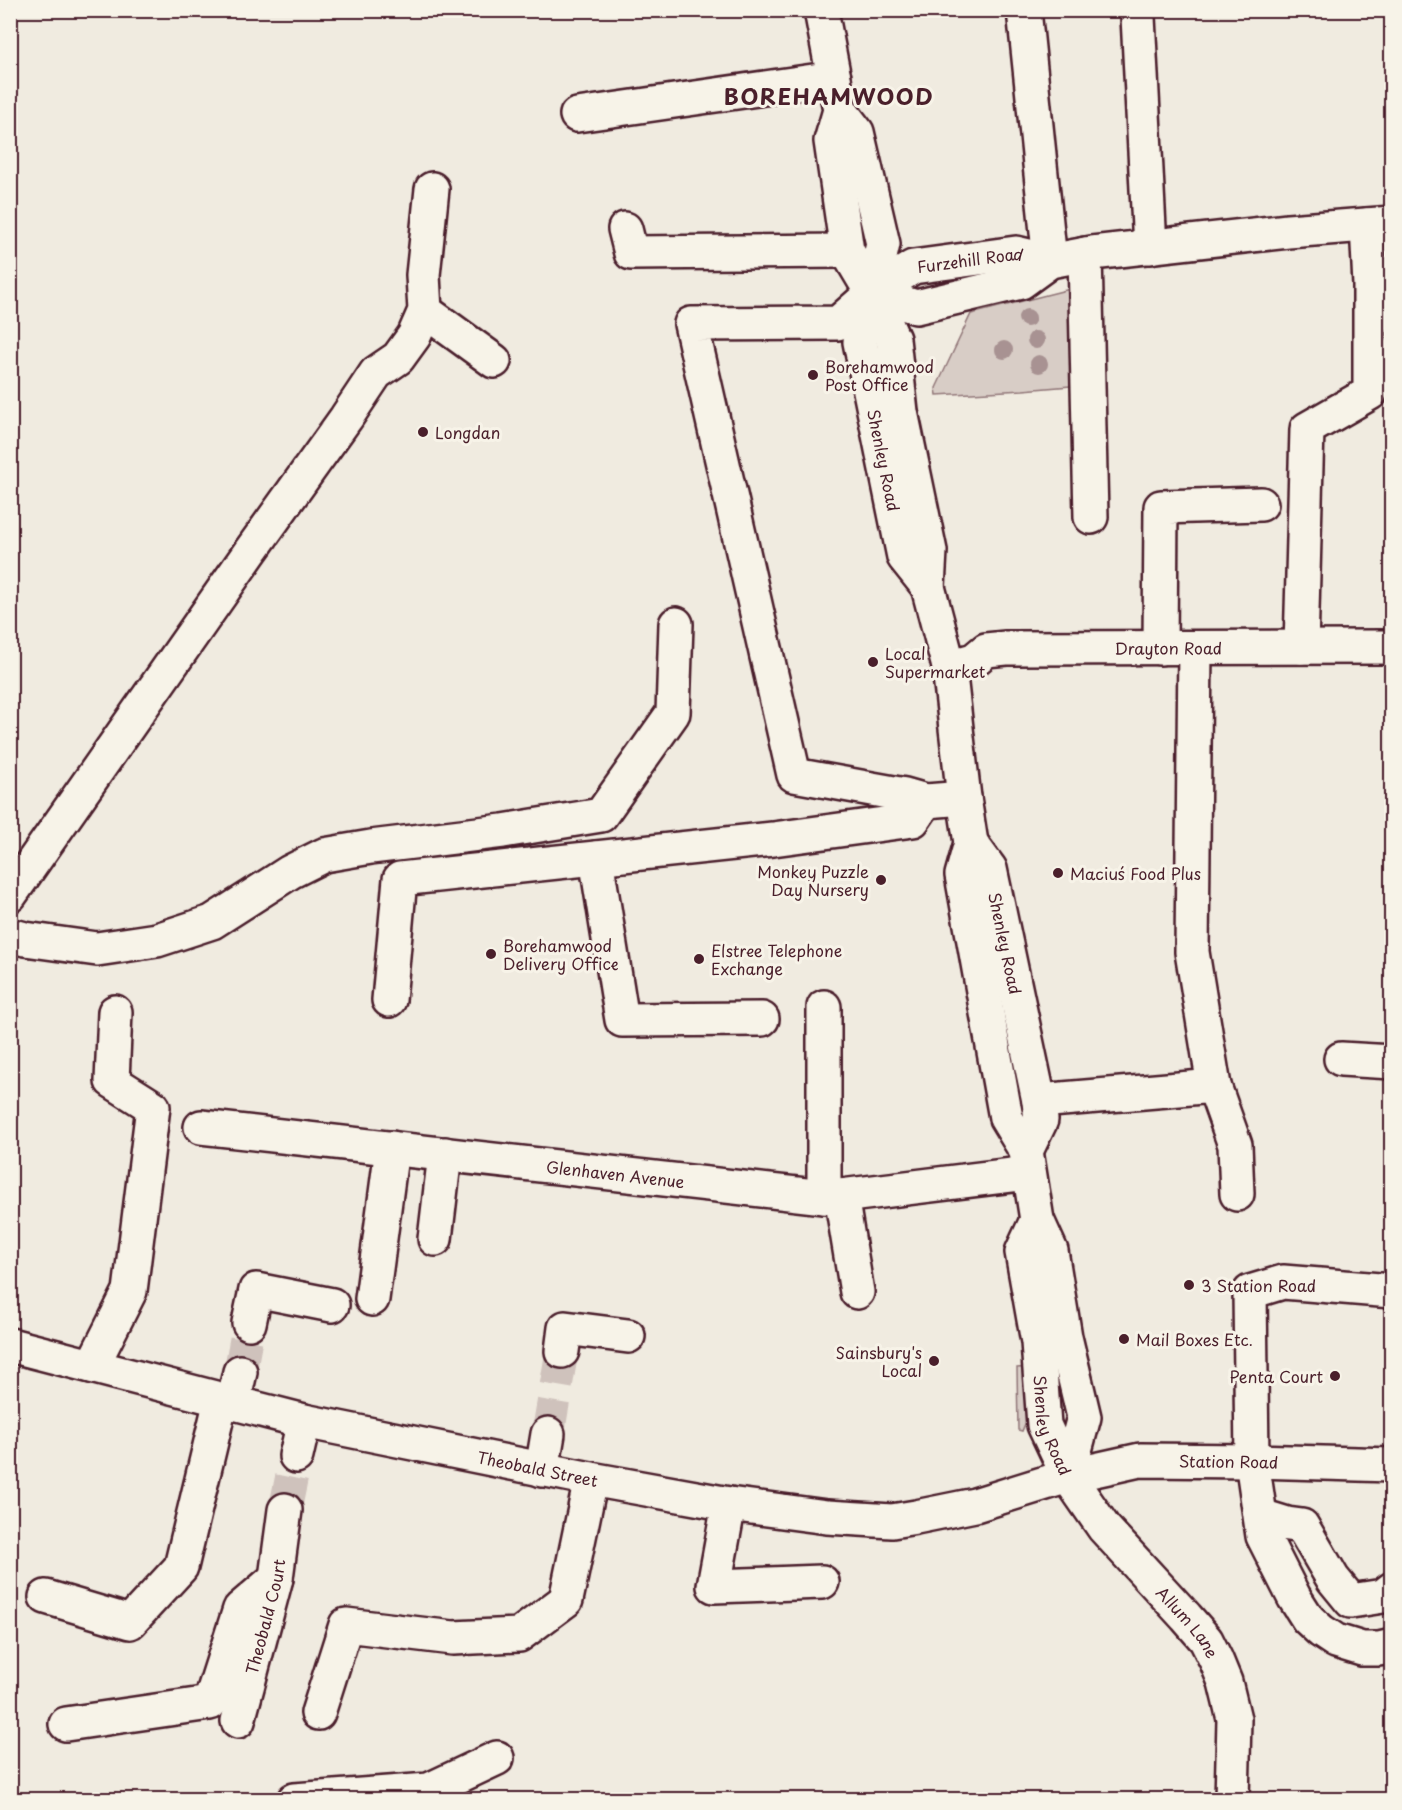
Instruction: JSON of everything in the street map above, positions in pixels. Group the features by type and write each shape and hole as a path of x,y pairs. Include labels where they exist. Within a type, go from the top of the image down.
{"street":[{"name":"Shenley Road","path":"821,10 840,111 831,141 847,251 872,293 893,339 901,412 930,551 928,586 949,667 971,843 962,875 1006,1118 1027,1162 1036,1220 1022,1252 1038,1342 1044,1425 1068,1476"},
{"path":"1024,10 1050,261"},
{"path":"1138,17 1150,247"},
{"path":"577,115 834,78"},
{"name":"Shenley Road","path":"840,111 858,132 883,244 872,293"},
{"path":"10,895 376,373 398,358 414,336 425,311 423,275 432,189"},
{"path":"1301,647 1307,429 1370,393 1370,285 1379,224"},
{"name":"Furzehill Road","path":"926,801 905,795 794,775 691,324 838,323 872,293 913,267 1016,253 1050,261 1085,254 1288,231 1379,224"},
{"path":"625,229 631,253 847,251"},
{"path":"1085,254 1091,517"},
{"path":"425,311 494,361"},
{"path":"1160,648 1161,507 1261,504"},
{"path":"10,935 97,949 158,940 212,922 290,872 324,855 503,831 601,815 673,713 676,624"},
{"name":"Drayton Road","path":"949,667 974,660 986,650 1006,648 1392,647"},
{"path":"1195,648 1192,952 1214,1086 1235,1145 1237,1194"},
{"path":"389,1000 400,879 773,839 912,820 926,801 964,798"},
{"name":"Shenley Road","path":"971,843 990,869 1039,1101 1041,1120 1027,1162"},
{"path":"596,858 622,1020 762,1019"},
{"path":"824,1007 833,1197 857,1292"},
{"path":"92,1366 130,1291 153,1107 112,1081 115,1012"},
{"path":"1341,1059 1392,1062"},
{"path":"1039,1101 1214,1086"},
{"name":"Glenhaven Avenue","path":"201,1127 833,1197 1027,1162"},
{"path":"372,1299 392,1148"},
{"path":"435,1239 445,1154"},
{"path":"1392,1291 1283,1282 1250,1292 1252,1461 1263,1536 1294,1597 1308,1619 1329,1636 1362,1649 1392,1646"},
{"path":"249,1323 256,1290 332,1305"},
{"path":"562,1351 565,1328 628,1336"},
{"name":"Theobald Street","path":"10,1344 92,1366 231,1391 304,1421 591,1479 729,1504 827,1517 892,1521 975,1505 1068,1476"},
{"path":"46,1597 130,1622 181,1567 231,1391"},
{"path":"296,1456 304,1421"},
{"path":"542,1470 548,1434"},
{"name":"Station Road","path":"1068,1476 1140,1460 1392,1465"},
{"name":"Allum Lane","path":"1068,1476 1104,1528 1206,1640 1225,1682 1234,1719 1233,1800"},
{"path":"318,1713 346,1625 453,1638 519,1635 566,1600 591,1479"},
{"path":"729,1504 714,1586 822,1582"},
{"name":"Theobald Court","path":"238,1721 276,1578 285,1510"},
{"path":"1261,1516 1302,1526 1333,1579 1351,1601 1383,1596 1392,1588"},
{"path":"66,1724 210,1703 240,1609 276,1578"},
{"path":"294,1800 429,1790 497,1758"}],"shaded area":[{"path":"1070,289 1082,385 937,395 936,388 971,314"},
{"path":"1030,1367 1030,1412 1022,1431 1018,1430 1017,1368"}],"tunnel":[{"path":"240,1372 249,1323"},
{"path":"548,1434 562,1351"},
{"path":"285,1510 296,1456"}],"place":[{"name":"Borehamwood Post Office","path":"813,375"},
{"name":"Longdan","path":"423,432"},
{"name":"Local Supermarket","path":"873,662"},
{"name":"Maciuś Food Plus","path":"1058,873"},
{"name":"Monkey Puzzle Day Nursery","path":"881,880"},
{"name":"Borehamwood Delivery Office","path":"491,954"},
{"name":"Elstree Telephone Exchange","path":"699,959"},
{"name":"3 Station Road","path":"1189,1285"},
{"name":"Mail Boxes Etc.","path":"1124,1339"},
{"name":"Sainsbury's Local","path":"934,1361"},
{"name":"Penta Court","path":"1335,1376"}],"district":[{"name":"BOREHAMWOOD","path":"829,95"}]}
